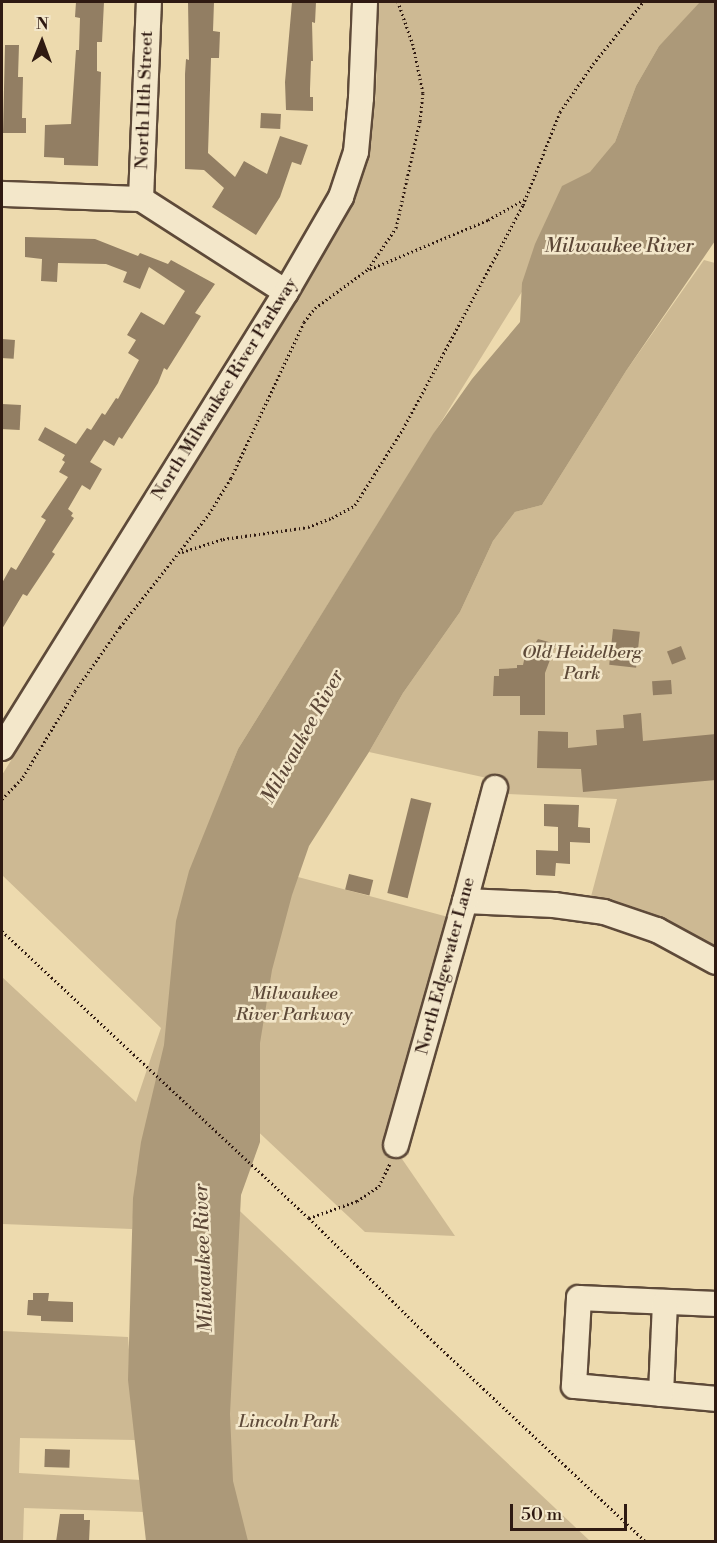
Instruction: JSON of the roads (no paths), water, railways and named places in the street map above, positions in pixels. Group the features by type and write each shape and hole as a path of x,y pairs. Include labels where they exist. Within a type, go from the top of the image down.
{"street":[{"name":"North 11th Street","path":"141,199 149,2"},
{"name":"North Milwaukee River Parkway","path":"2,748 286,292 341,197 356,152 365,2"},
{"path":"2,194 141,199 286,292"},
{"name":"North Edgewater Lane","path":"396,1145 495,788"},
{"path":"465,901 554,905 604,912 657,930 716,962"},
{"path":"716,1304 579,1298 574,1386 716,1399"},
{"path":"661,1394 665,1302"}],"water":[{"name":"Milwaukee River","path":"700,2 715,2 715,241 626,371 542,505 515,512 493,541 460,612 403,693 369,752 309,846 292,895 272,970 260,1043 260,1142 241,1195 230,1414 233,1481 248,1541 146,1541 128,1380 133,1198 141,1142 164,1045 176,921 189,871 238,749 433,434 472,379 520,322 522,283 535,244 562,186 590,172 615,142 636,86 659,46"}],"park label":[{"name":"Old Heidelberg Park","path":"582,664"},
{"name":"Milwaukee River Parkway","path":"294,1005"},
{"name":"Lincoln Park","path":"289,1422"}]}
